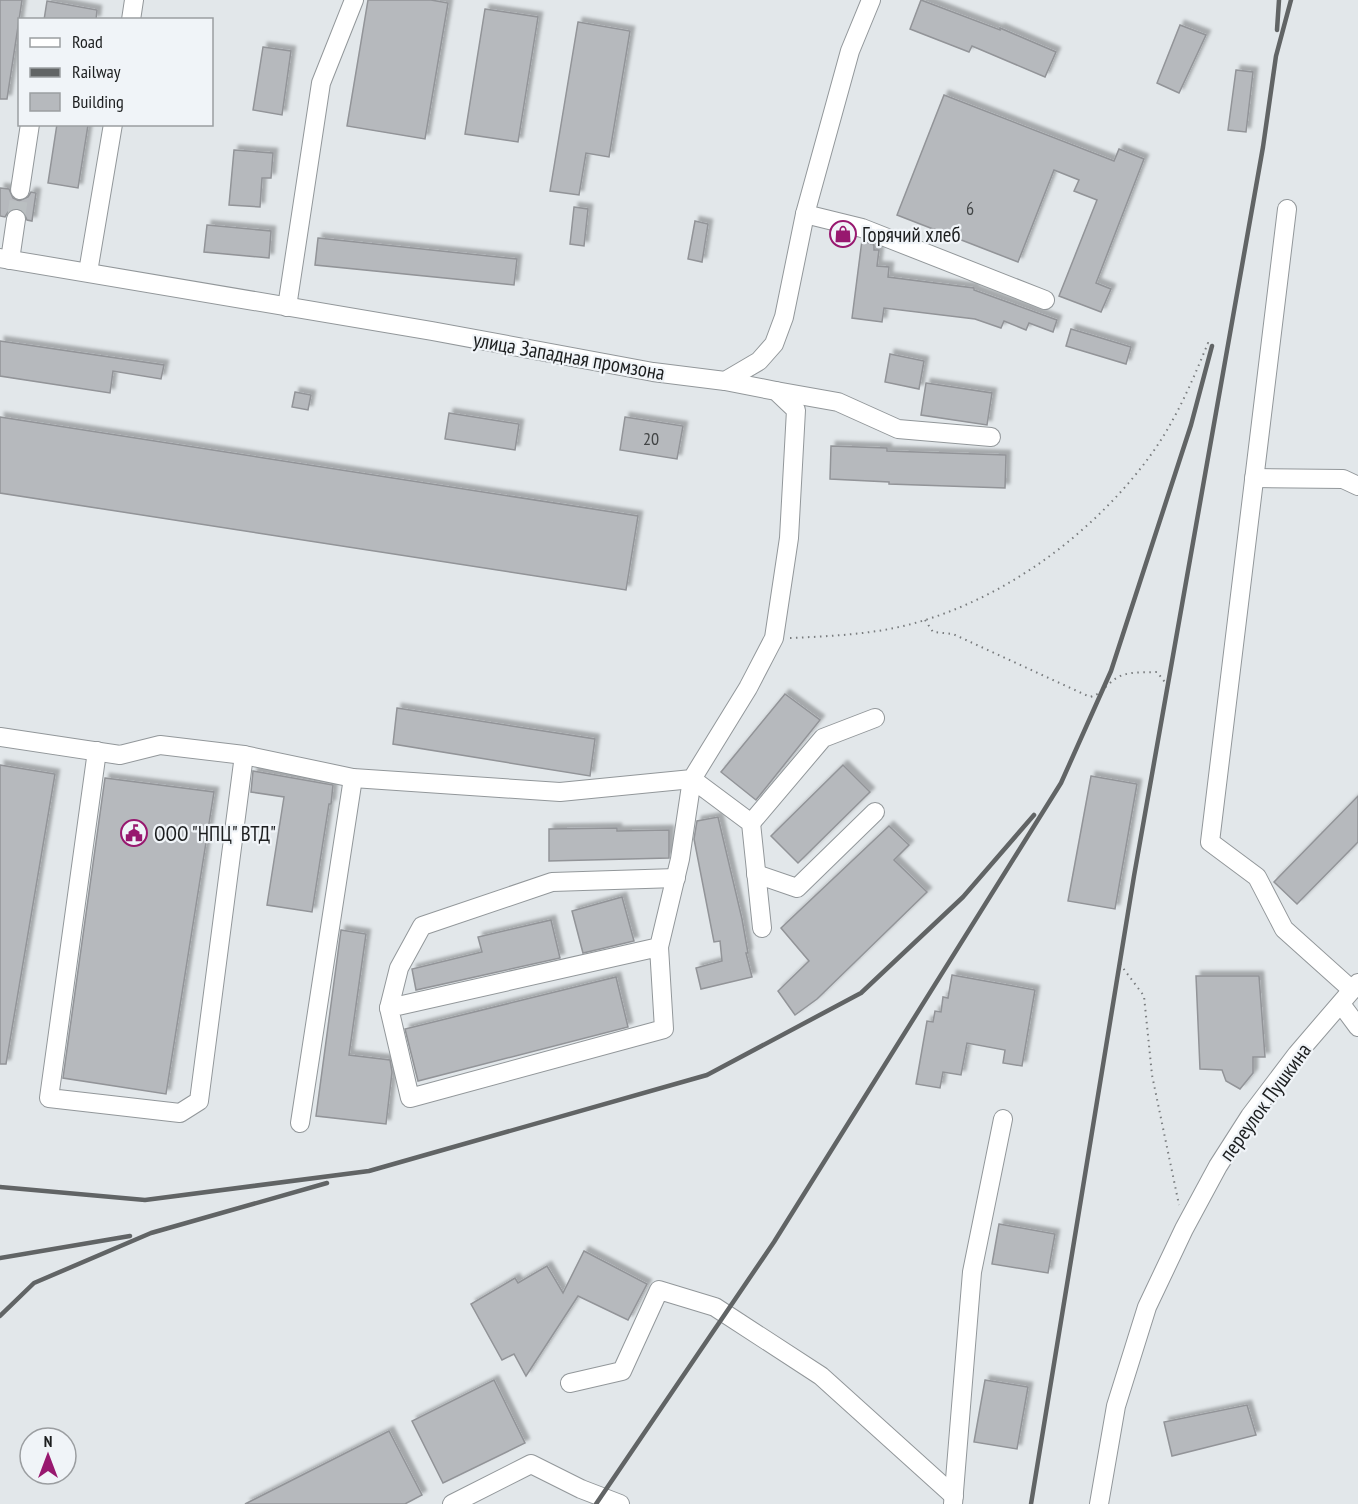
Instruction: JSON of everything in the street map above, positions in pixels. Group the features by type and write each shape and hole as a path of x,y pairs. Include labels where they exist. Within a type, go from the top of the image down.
{"street":[{"path":"131,18 134,0"},
{"path":"287,307 321,83 354,0"},
{"path":"725,381 759,361 774,344 784,317 805,214 850,51 871,0"},
{"path":"20,190 30,126"},
{"path":"88,272 113,126"},
{"path":"1287,209 1210,842 1257,877 1284,929 1355,986"},
{"path":"805,214 862,228 1045,300"},
{"path":"5,259 16,219"},
{"name":"улица Западная промзона","path":"5,259 838,402 898,429 991,437"},
{"path":"676,878 552,882 422,926 399,968 389,1008 410,1098 664,1029 659,947 676,878 692,779 748,688 774,638 789,538 796,411 776,391"},
{"path":"1254,478 1343,479 1358,486"},
{"path":"762,928 751,823 823,738 875,718"},
{"path":"0,737 120,755 160,745 244,755 353,778 560,792 692,779 751,823"},
{"path":"97,752 49,1098 180,1113 199,1101 244,755"},
{"path":"300,1123 353,778"},
{"path":"756,874 797,888 875,812"},
{"path":"389,1008 659,947"},
{"name":"переулок Пушкина","path":"1099,1504 1116,1406 1147,1307 1184,1229 1218,1166 1250,1116 1297,1054 1355,986"},
{"path":"1341,1004 1358,1027"},
{"path":"953,1500 972,1272 1003,1119"},
{"path":"570,1383 622,1371 659,1290 715,1307 821,1376 953,1500"},
{"path":"452,1504 531,1464 581,1489 620,1504"}],"path":[{"path":"774,638 864,633 925,620 968,606 1017,579 1056,551 1122,492 1151,455 1168,428 1192,383 1208,343 1212,346"},
{"path":"925,620 933,632 953,634 1090,697 1101,693 1110,682 1125,673 1157,672 1168,686"},
{"path":"1120,964 1144,996 1152,1075 1179,1206"}],"building":[{"path":"0,0 22,0 7,99 0,99"},
{"path":"368,0 431,0 448,3 425,139 347,126"},
{"path":"921,0 1000,30 1000,28 1056,52 1045,77 972,46 969,52 910,29"},
{"path":"47,1 97,10 96,18 44,18"},
{"path":"485,9 538,17 518,142 465,134"},
{"path":"578,22 630,31 609,157 586,153 579,195 550,191"},
{"path":"1180,25 1206,35 1179,93 1157,83"},
{"path":"263,47 291,51 282,115 253,110"},
{"path":"1236,70 1253,72 1246,132 1228,130"},
{"path":"944,95 1114,161 1119,149 1144,159 1096,283 1111,289 1101,312 1059,296 1097,200 1074,191 1079,180 1054,170 1018,262 897,215"},
{"path":"57,126 88,126 78,188 48,183"},
{"path":"234,150 273,153 271,178 262,178 260,207 229,205"},
{"path":"0,188 9,189 13,198 19,201 28,197 31,192 36,193 32,221 27,220 23,211 17,208 8,212 5,217 0,216"},
{"path":"574,207 588,209 584,246 570,244"},
{"path":"695,221 708,224 702,262 688,259"},
{"path":"207,225 271,231 269,258 204,252"},
{"path":"318,238 517,259 514,285 315,265"},
{"path":"862,240 874,245 874,250 879,250 877,266 889,267 888,277 974,288 974,290 1057,320 1053,332 1029,323 1026,330 1004,321 1001,328 975,319 884,308 882,322 852,318"},
{"path":"1071,329 1131,347 1126,364 1066,346"},
{"path":"0,341 164,365 161,379 113,371 110,393 0,376"},
{"path":"890,354 924,361 919,389 885,382"},
{"path":"926,383 992,393 987,425 921,415"},
{"path":"295,392 311,395 308,410 292,407"},
{"path":"449,413 519,424 515,450 445,439"},
{"path":"0,417 638,516 626,590 0,493"},
{"path":"625,417 683,426 677,459 620,450"},
{"path":"831,446 887,448 887,451 1006,455 1005,488 889,484 889,482 830,479"},
{"path":"785,694 820,720 756,800 721,772"},
{"path":"397,708 595,739 590,776 393,744"},
{"path":"0,765 55,774 6,1064 0,1064"},
{"path":"843,765 870,792 798,863 771,836"},
{"path":"253,771 333,785 312,912 267,905 284,797 251,792"},
{"path":"1091,776 1137,784 1115,909 1068,901"},
{"path":"105,778 214,792 166,1094 63,1078"},
{"path":"1358,796 1358,842 1297,904 1274,882"},
{"path":"718,817 742,919 748,953 746,953 752,977 701,989 696,968 722,961 720,941 714,942 694,839 697,821"},
{"path":"889,826 909,845 894,860 927,892 817,999 795,1015 778,991 809,961 781,928"},
{"path":"617,828 617,831 669,830 669,858 549,861 549,829"},
{"path":"622,897 634,941 583,953 572,911"},
{"path":"551,920 560,958 416,990 412,969 482,952 478,937"},
{"path":"341,930 366,934 349,1055 390,1060 392,1072 386,1124 316,1116"},
{"path":"952,975 1035,990 1022,1066 1003,1063 1005,1050 967,1043 961,1075 943,1072 940,1088 916,1084 927,1021 933,1022 935,1011 941,1012 943,997 948,998"},
{"path":"1196,976 1259,976 1265,1057 1253,1057 1253,1073 1240,1089 1226,1081 1222,1070 1200,1069"},
{"path":"616,977 628,1027 418,1081 405,1029"},
{"path":"999,1224 1055,1234 1048,1273 992,1264"},
{"path":"584,1251 647,1284 628,1320 578,1296 526,1376 514,1354 502,1360 471,1304 515,1278 518,1283 547,1266 563,1293"},
{"path":"494,1380 525,1443 443,1483 412,1421"},
{"path":"985,1380 1028,1387 1017,1449 974,1442"},
{"path":"1247,1405 1256,1435 1172,1456 1164,1422"},
{"path":"389,1431 422,1495 405,1504 245,1504"}],"tunnel":[{"path":"16,219 20,190"}],"railway":[{"path":"1277,30 1279,0"},
{"path":"1031,1504 1134,876 1263,147 1276,56 1291,0"},
{"path":"596,1504 774,1242 1061,783 1111,671 1191,425 1212,346"},
{"path":"0,1187 145,1200 369,1171 707,1075 861,993 963,897 1034,815"},
{"path":"0,1316 34,1283 151,1233 327,1183"},
{"path":"0,1258 130,1236"}],"place":[{"name":"Горячий хлеб","path":"843,234"},
{"name":"ООО \"НПЦ\" ВТД\"","path":"134,833"}]}
